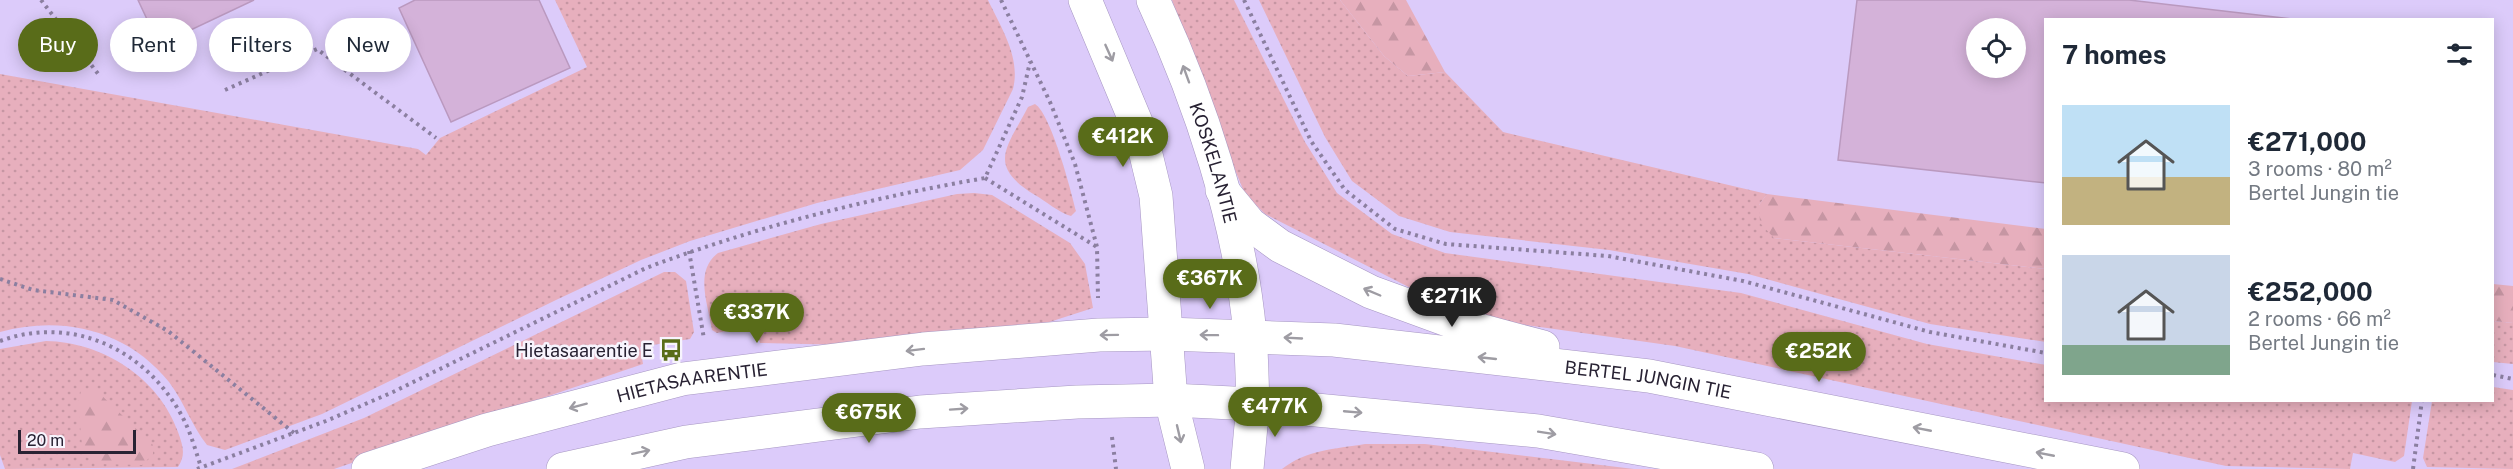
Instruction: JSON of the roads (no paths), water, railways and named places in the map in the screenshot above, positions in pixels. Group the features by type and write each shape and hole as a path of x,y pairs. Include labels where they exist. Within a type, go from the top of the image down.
{"main road":[{"path":"1085,0 1141,134 1156,196 1171,400 1188,469"},
{"name":"KOSKELANTIE","path":"1153,0 1188,80 1208,134 1243,280 1250,336 1253,404 1247,469"},
{"path":"1221,190 1250,224 1280,246 1371,292 1464,326 1649,376"},
{"name":"HIETASAARENTIE","path":"368,469 487,430 682,379 923,349 1099,335 1167,334"},
{"name":"BERTEL JUNGIN TIE","path":"1167,334 1334,340 1649,376 2123,469"},
{"path":"563,469 686,442 920,412 1107,401 1171,400 1253,404 1538,431 1688,455 1757,469"}],"place":[{"name":"Hietasaarentie E","path":"671,350"}]}
